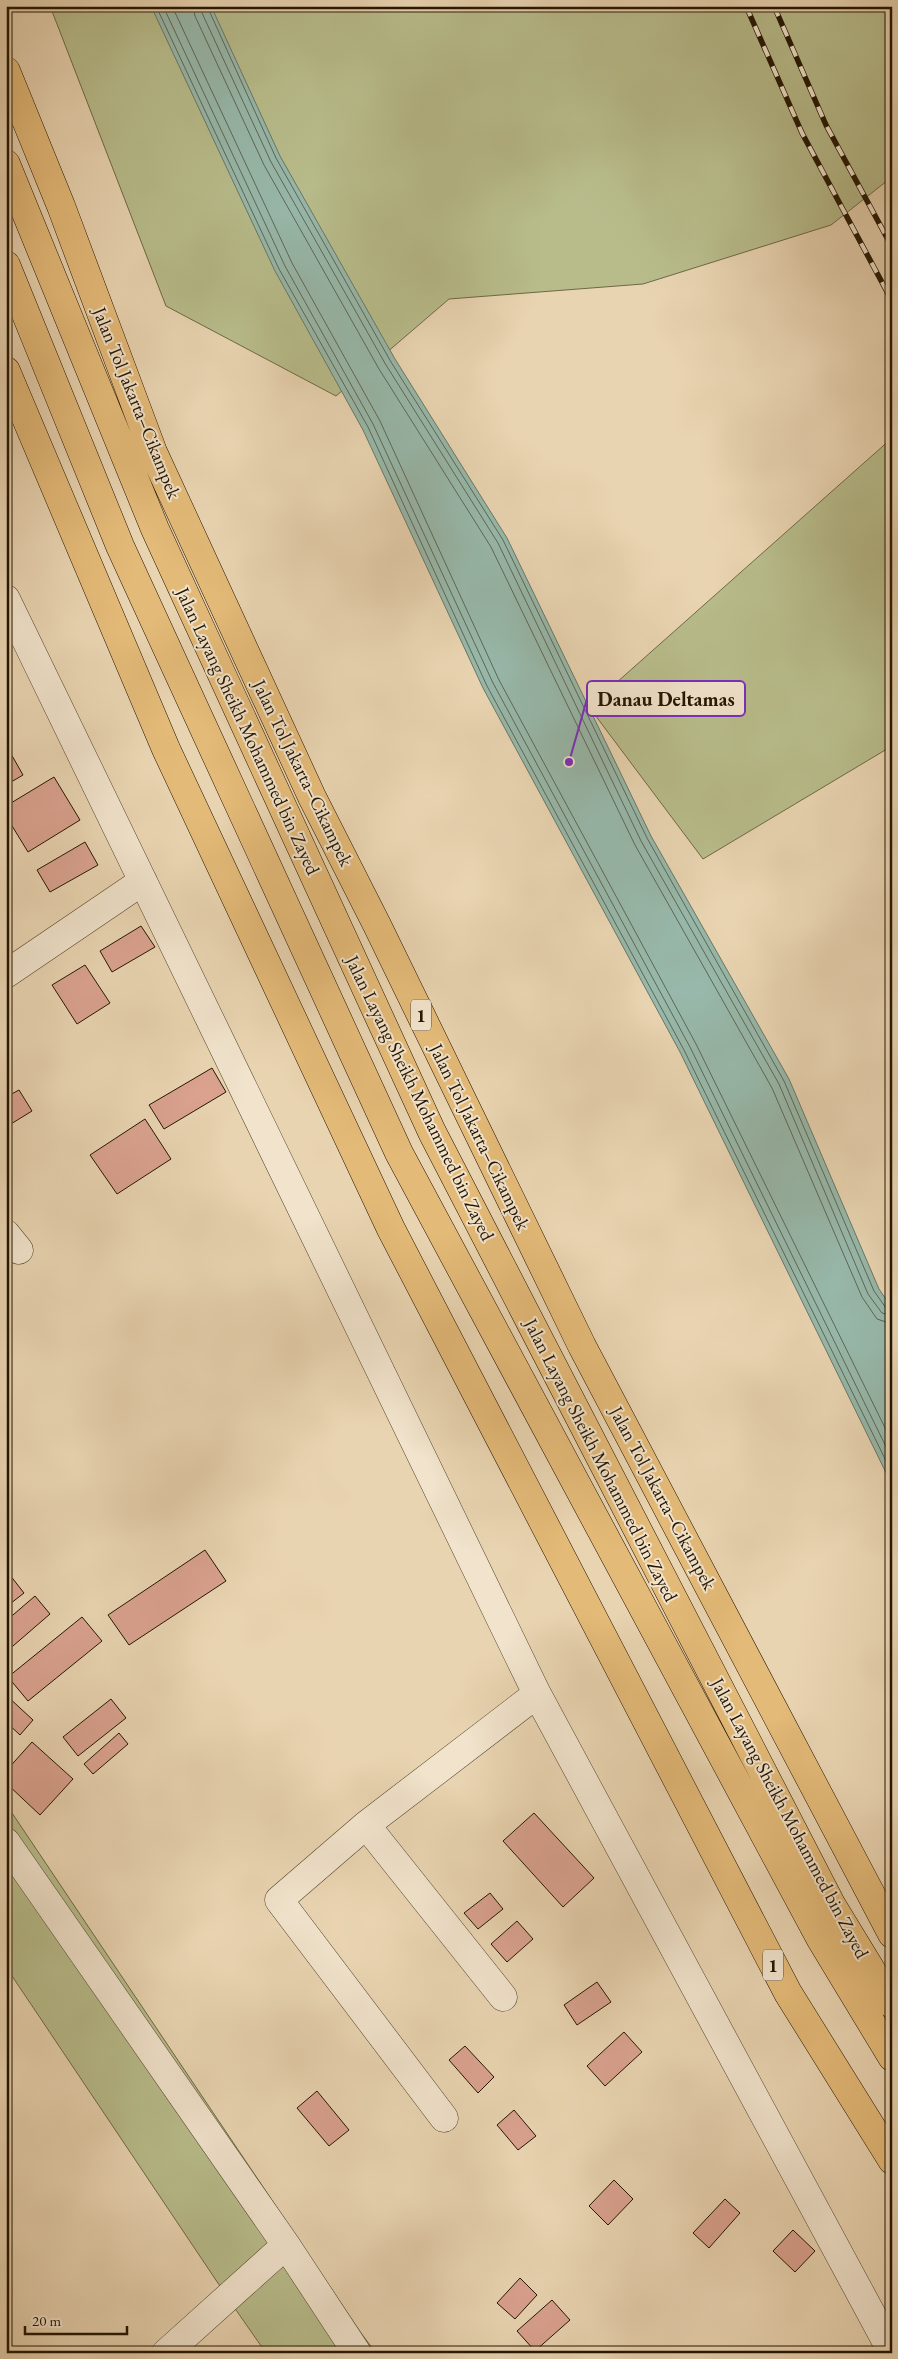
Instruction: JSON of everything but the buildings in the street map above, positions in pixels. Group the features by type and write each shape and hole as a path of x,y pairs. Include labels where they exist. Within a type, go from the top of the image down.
{"highway":[{"name":"Jalan Tol Jakarta–Cikampek","path":"6,71 61,206 153,452 312,797 377,925 582,1346 892,1934"},
{"name":"Jalan Layang Sheikh Mohammed bin Zayed","path":"6,164 154,529 432,1132 831,1904 892,2004"},
{"name":"Jalan Layang Sheikh Mohammed bin Zayed","path":"6,265 120,546 399,1153 820,1938 892,2057"},
{"name":"1","path":"6,371 166,749 391,1229 788,1994 892,2160"}],"street":[{"path":"9,611 143,881 537,1694 892,2352"},
{"path":"6,974 143,881"},
{"path":"444,2118 279,1900 366,1825 537,1694"},
{"path":"366,1825 503,1997"},
{"path":"6,1842 286,2245 357,2353"},
{"path":"166,2353 286,2245"}],"green space":[{"path":"50,6 892,6 892,177 831,225 643,284 449,299 336,396 166,306"},
{"path":"892,438 892,746 703,859 589,707"},
{"path":"6,1804 376,2353 266,2353 236,2310 6,1967"}],"water":[{"path":"151,6 211,6 280,156 395,359 507,538 651,836 789,1079 879,1289 892,1308 892,1485 680,1052 483,688 363,430 275,271"}],"railway":[{"path":"746,6 802,133 892,301"},
{"path":"774,6 826,125 892,247"}],"place":[{"name":"Danau Deltamas","path":"569,762"}]}
